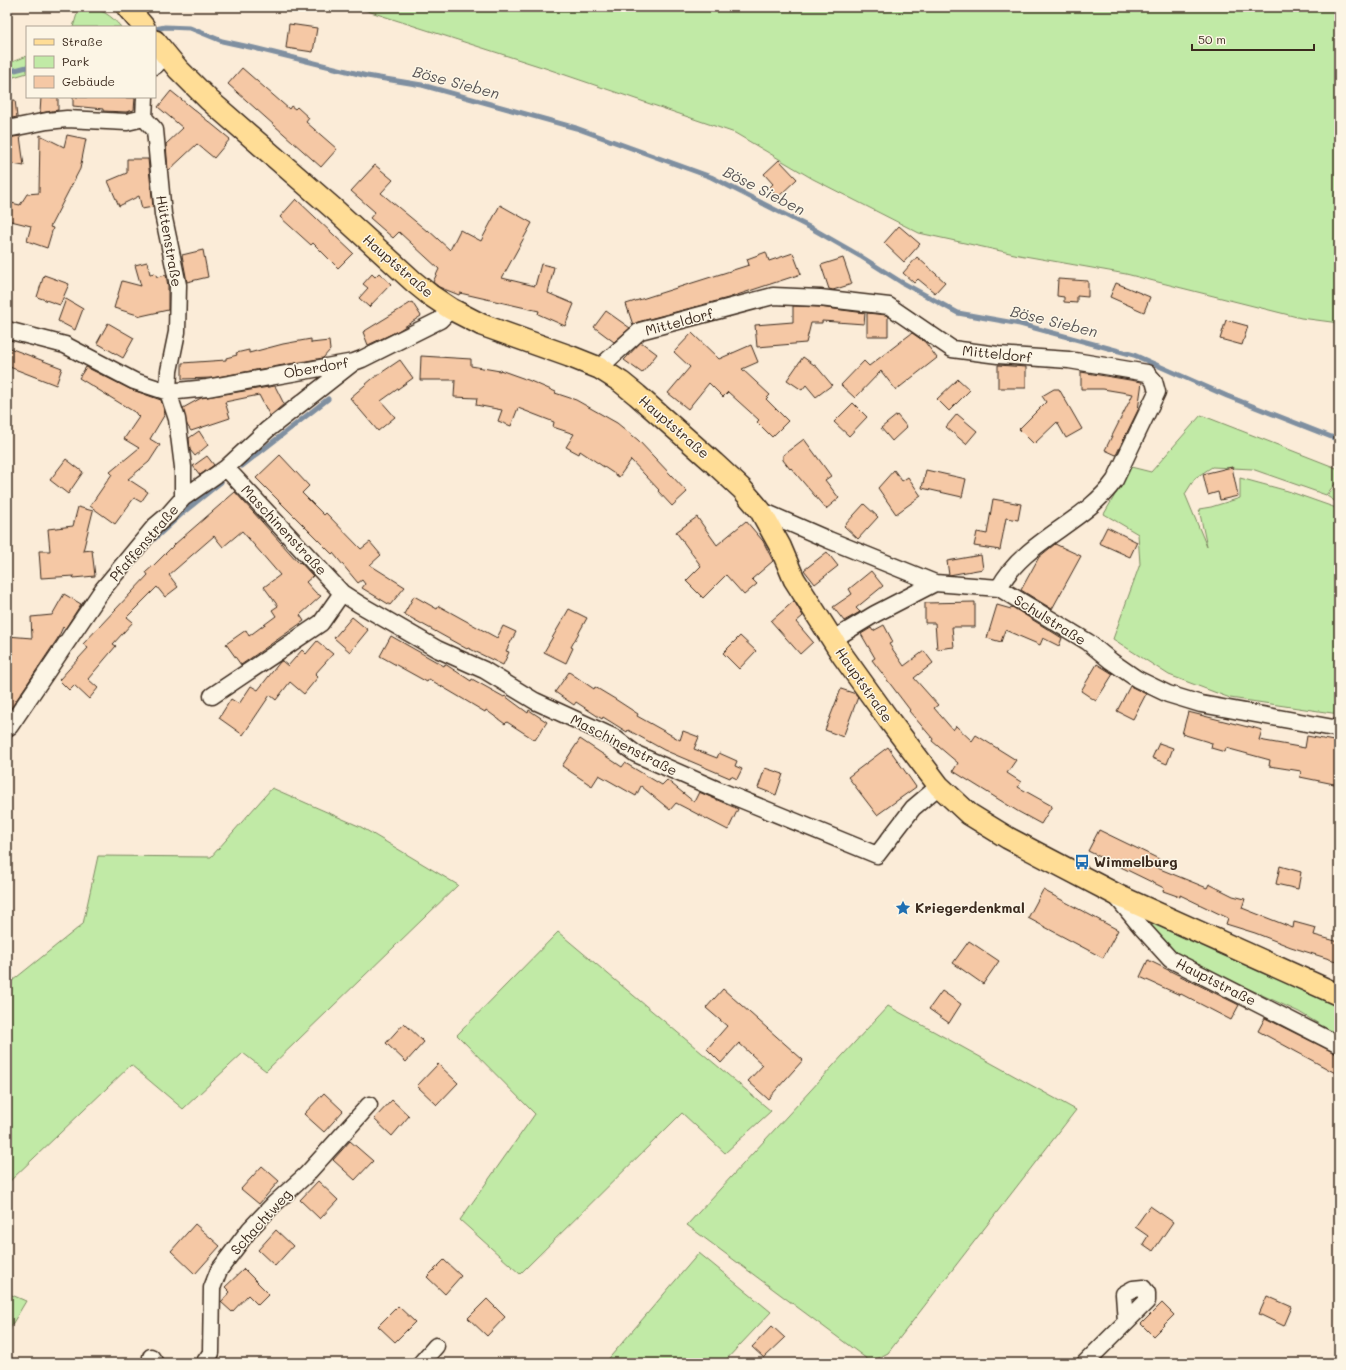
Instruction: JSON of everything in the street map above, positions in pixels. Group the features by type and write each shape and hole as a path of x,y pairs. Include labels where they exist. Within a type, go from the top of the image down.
{"main road":[{"name":"Hauptstraße","path":"159,54 178,69 209,100 334,209 414,282 451,309 482,325 599,368 621,382 742,489 760,510 780,546 794,580 832,640 889,720 939,786 969,814 987,827 1113,893 1339,995"}],"street":[{"path":"7,129 47,121 67,119 128,122 144,118 144,98"},
{"name":"Hüttenstraße","path":"144,118 154,130 163,214 178,285 177,332 169,371 168,392"},
{"name":"Mitteldorf","path":"599,368 640,331 773,296 820,298 890,306 952,349 998,355 1069,360 1147,373 1154,380 1157,392 1115,480 1106,493 1075,519 1048,537 1019,562 1005,577 999,588"},
{"name":"Oberdorf","path":"7,330 65,345 134,381 168,392 207,388 354,362 440,320 451,309"},
{"name":"Pfaffenstraße","path":"7,728 10,726 103,589 155,526 168,515 183,498 226,468 267,430 354,362"},
{"path":"168,392 177,419 183,467 183,498"},
{"name":"Maschinenstraße","path":"226,468 342,593 437,649 484,670 535,702 613,737 636,754 718,790 877,855 913,808 939,786"},
{"name":"Schulstraße","path":"760,510 850,549 935,583 999,588 1088,642 1111,661 1138,679 1168,694 1201,704 1339,729"},
{"path":"832,640 876,614 935,583"},
{"path":"212,696 321,623 342,593"},
{"name":"Hauptstraße","path":"1113,893 1170,959 1339,1045"},
{"name":"Schachtweg","path":"204,1363 211,1353 212,1288 219,1270 250,1229 274,1204 306,1175 369,1105"},
{"path":"1085,1363 1126,1322"},
{"path":"421,1363 436,1346"}],"green space":[{"path":"85,7 90,7 105,13 114,19 120,26 73,26 77,14"},
{"path":"355,7 1339,7 1339,323 1301,318 1126,274 1019,255 919,233 813,179 735,133 545,68"},
{"path":"26,56 26,73 7,79 7,64"},
{"path":"1201,415 1339,469 1339,479 1326,495 1252,469 1212,467 1195,478 1185,494 1207,547 1199,509 1240,498 1240,478 1288,491 1339,509 1339,714 1230,698 1169,675 1113,639 1140,564 1138,534 1104,514 1131,467 1151,472"},
{"path":"1339,483 1339,504 1327,496"},
{"path":"272,788 361,827 458,885 266,1071 243,1053 183,1109 131,1065 10,1181 7,1178 7,985 83,924 98,856 211,857"},
{"path":"1141,915 1339,1002 1339,1036 1299,1012 1171,953"},
{"path":"558,932 771,1111 725,1153 682,1113 520,1274 460,1220 535,1114 457,1035"},
{"path":"888,1006 1076,1110 888,1353 871,1362 687,1225"},
{"path":"699,1253 771,1312 723,1363 605,1363"},
{"path":"7,1293 26,1301 7,1333"}],"building":[{"path":"289,24 317,28 313,52 286,48"},
{"path":"242,68 289,109 291,106 295,109 297,107 309,118 306,122 337,149 321,167 228,84"},
{"path":"171,91 230,139 214,158 197,144 168,171 166,144 183,128 158,107"},
{"path":"41,98 58,98 58,110 40,113"},
{"path":"73,98 135,98 134,110 126,112 103,111 103,109 73,106"},
{"path":"15,100 17,117 7,119 7,101"},
{"path":"40,135 64,147 67,135 86,139 80,169 50,227 53,228 47,248 27,241 31,226 7,220 7,202 20,205 27,194 39,193"},
{"path":"20,136 24,166 7,163 7,138"},
{"path":"127,159 148,159 153,207 142,209 139,196 119,206 108,181 127,173"},
{"path":"779,160 797,179 778,197 769,188 773,184 764,174"},
{"path":"375,165 393,180 381,193 427,231 428,230 450,250 460,230 481,241 500,205 532,223 502,278 535,286 541,264 554,267 548,293 574,304 565,326 538,314 539,311 460,293 459,295 439,287 433,282 439,269 399,232 393,238 370,218 375,212 351,191"},
{"path":"296,199 353,253 338,268 313,243 311,245 280,217"},
{"path":"899,226 920,244 904,262 884,243"},
{"path":"203,250 208,277 187,282 182,255"},
{"path":"766,252 769,261 793,253 801,274 728,298 638,322 633,325 626,304 749,265 747,259"},
{"path":"917,257 945,282 935,293 918,279 914,283 903,273"},
{"path":"843,258 852,284 833,290 829,289 821,265"},
{"path":"147,262 150,274 155,273 157,277 166,275 168,286 168,310 141,316 114,308 122,281 141,286 135,265"},
{"path":"379,273 391,284 369,307 359,298 368,288 363,284 372,274 375,277"},
{"path":"44,275 69,284 60,305 37,297"},
{"path":"1058,279 1088,281 1088,297 1077,296 1077,303 1064,302 1064,297 1057,296"},
{"path":"1116,283 1150,297 1144,312 1110,297"},
{"path":"66,299 83,309 75,330 58,321"},
{"path":"412,302 421,316 398,331 368,345 363,332"},
{"path":"793,306 819,307 865,313 864,324 822,321 822,323 811,323 806,343 757,347 755,325 793,322"},
{"path":"606,311 630,328 614,342 594,327"},
{"path":"867,313 886,315 888,317 888,336 867,336"},
{"path":"1226,320 1248,326 1242,345 1220,339"},
{"path":"108,323 134,338 123,358 97,343"},
{"path":"692,333 719,359 751,345 758,362 742,369 770,395 766,399 788,421 772,437 757,422 759,420 728,392 723,397 709,383 688,409 668,393 690,367 674,352"},
{"path":"912,333 925,342 937,358 896,390 881,371 855,398 841,385 864,361 869,366"},
{"path":"311,339 311,343 329,341 330,350 323,358 211,378 182,379 182,363 226,360 226,358 237,355 236,353 249,350 249,353 283,344"},
{"path":"641,342 657,354 642,373 624,360"},
{"path":"7,347 62,368 56,385 7,366"},
{"path":"421,356 471,359 471,366 500,370 576,400 617,423 638,440 687,492 672,506 631,460 619,477 580,451 579,454 566,447 574,434 553,427 554,422 518,408 511,426 498,421 502,410 476,405 477,398 454,397 455,380 420,380"},
{"path":"803,357 817,367 832,385 816,397 806,385 802,390 787,380"},
{"path":"400,360 413,378 381,401 395,417 378,431 350,398 372,379"},
{"path":"998,365 1026,367 1026,388 998,388"},
{"path":"86,367 130,389 161,400 165,414 150,439 160,445 149,462 128,479 148,492 141,502 134,498 115,524 90,506 112,474 110,472 139,448 124,439 139,417 136,413 79,378"},
{"path":"1081,372 1142,382 1138,410 1116,455 1105,450 1133,394 1103,389 1081,389"},
{"path":"958,379 970,390 949,411 937,399"},
{"path":"275,386 284,404 270,416 259,395 225,402 230,418 191,431 187,425 183,408 201,398"},
{"path":"1054,389 1059,389 1082,429 1066,438 1057,422 1034,444 1019,429 1046,402 1042,396"},
{"path":"853,403 867,417 849,436 834,422"},
{"path":"957,414 977,431 966,444 946,427"},
{"path":"897,415 907,427 892,441 881,428"},
{"path":"199,431 208,445 195,456 190,450 189,438"},
{"path":"804,439 831,476 825,480 839,498 826,509 783,460 783,455"},
{"path":"280,455 309,486 302,493 324,515 326,513 361,549 370,542 381,555 370,565 405,587 390,605 362,588 365,584 362,580 358,583 333,553 332,554 256,478"},
{"path":"207,456 214,465 200,475 193,466"},
{"path":"66,459 83,472 68,494 50,480"},
{"path":"1232,467 1238,496 1220,500 1218,492 1208,495 1203,474"},
{"path":"894,470 902,481 908,477 921,496 896,514 878,488"},
{"path":"926,470 966,479 962,497 922,488"},
{"path":"235,492 299,563 300,562 313,576 306,582 316,593 321,596 300,615 304,621 241,665 226,644 246,630 249,636 276,616 272,610 278,606 264,587 280,575 242,531 223,547 214,536 169,575 178,587 165,597 157,587 127,617 133,622 113,644 116,646 88,679 98,688 89,699 74,685 69,690 59,680 88,648 83,644 148,575 146,572 175,544"},
{"path":"993,499 1021,504 1018,520 1006,518 1000,550 974,546 977,532 987,534"},
{"path":"864,504 878,517 858,539 844,526"},
{"path":"78,507 93,511 83,551 92,550 95,576 41,578 39,551 50,551 48,529 73,526"},
{"path":"697,517 717,545 746,521 763,541 773,561 752,579 757,584 744,595 726,575 703,598 686,581 701,566 676,532"},
{"path":"1107,527 1137,542 1130,557 1099,543"},
{"path":"1055,544 1081,556 1052,609 1021,590 1039,557"},
{"path":"827,552 838,566 815,584 804,570"},
{"path":"981,555 983,569 949,575 947,561"},
{"path":"871,571 883,586 856,608 860,612 844,621 833,607 852,594 849,589"},
{"path":"64,594 81,604 65,629 63,627 58,638 7,714 7,636 32,638 31,617 52,615"},
{"path":"414,596 437,609 439,606 497,638 503,626 516,632 506,651 509,652 503,665 468,648 467,649 404,614"},
{"path":"794,601 803,616 796,622 813,642 800,654 771,621"},
{"path":"975,602 975,627 952,627 954,647 937,649 935,623 925,623 925,603"},
{"path":"997,605 1011,609 1012,607 1062,638 1059,646 1043,638 1040,645 1005,630 1001,642 987,638"},
{"path":"569,609 587,618 571,647 573,648 566,663 544,652"},
{"path":"352,617 368,630 350,652 334,638"},
{"path":"884,625 893,642 889,644 904,666 924,651 933,663 914,678 938,705 934,708 953,730 956,726 972,741 976,735 1016,760 1007,773 1021,782 1018,787 1052,806 1041,824 953,771 958,763 932,741 933,739 909,711 910,710 872,660 875,658 861,634 871,628 873,631"},
{"path":"391,636 444,666 445,664 471,681 472,679 504,697 505,696 528,713 529,710 547,722 535,740 507,722 505,724 486,710 485,712 429,679 427,682 380,656"},
{"path":"740,636 756,651 739,669 723,653"},
{"path":"317,641 333,654 315,674 318,677 304,694 290,682 276,700 270,695 243,735 219,718 231,699 239,704 251,686 258,690 280,662 282,661 288,666 302,650 306,654"},
{"path":"1097,664 1113,674 1096,701 1081,691"},
{"path":"569,672 594,689 595,687 615,699 638,714 637,716 680,740 683,731 699,737 694,749 717,758 719,753 737,761 735,766 742,769 737,779 731,776 730,778 664,750 628,730 627,732 603,717 602,719 576,702 574,705 555,692"},
{"path":"1130,686 1146,694 1133,719 1117,711"},
{"path":"841,689 856,694 858,697 843,737 825,730"},
{"path":"1188,712 1262,730 1259,740 1305,748 1307,736 1339,742 1339,785 1300,777 1301,771 1269,766 1270,760 1226,748 1225,752 1211,748 1212,743 1182,734"},
{"path":"580,739 622,767 625,763 662,785 667,780 694,802 699,792 738,809 728,830 676,803 670,810 641,786 636,796 599,775 592,786 562,766"},
{"path":"1159,743 1173,748 1167,764 1152,758"},
{"path":"888,747 916,787 877,815 848,777"},
{"path":"765,768 783,774 776,795 758,788"},
{"path":"1099,830 1159,859 1155,867 1207,888 1209,884 1233,896 1245,899 1242,908 1293,928 1294,922 1316,928 1314,935 1339,942 1339,962 1226,924 1228,918 1180,895 1180,897 1163,891 1164,888 1088,851"},
{"path":"1280,866 1301,872 1298,889 1276,884"},
{"path":"1043,890 1118,930 1103,958 1028,918"},
{"path":"969,941 999,961 983,984 953,963"},
{"path":"1148,960 1239,1005 1231,1020 1181,994 1180,995 1140,977"},
{"path":"723,989 803,1060 768,1099 748,1081 763,1065 739,1043 721,1063 707,1049 727,1026 706,1008"},
{"path":"942,991 961,1004 949,1023 929,1009"},
{"path":"1265,1018 1339,1054 1339,1075 1258,1031"},
{"path":"404,1023 424,1042 406,1062 386,1043"},
{"path":"438,1064 458,1083 437,1105 417,1086"},
{"path":"324,1093 343,1111 324,1132 304,1114"},
{"path":"392,1100 409,1116 392,1136 374,1119"},
{"path":"350,1141 373,1161 355,1180 333,1160"},
{"path":"262,1166 279,1181 259,1204 241,1189"},
{"path":"318,1181 338,1200 320,1219 300,1200"},
{"path":"1150,1206 1173,1222 1153,1251 1143,1244 1148,1236 1135,1227"},
{"path":"195,1224 220,1246 195,1274 171,1251"},
{"path":"276,1230 293,1246 275,1266 258,1250"},
{"path":"444,1260 461,1276 445,1294 427,1277"},
{"path":"244,1269 269,1294 258,1305 248,1295 232,1312 221,1302 230,1292 225,1287"},
{"path":"1267,1296 1292,1307 1284,1326 1259,1314"},
{"path":"487,1299 505,1317 487,1336 468,1318"},
{"path":"1162,1303 1174,1315 1153,1336 1141,1324"},
{"path":"398,1306 415,1322 395,1342 378,1326"},
{"path":"772,1326 785,1338 764,1358 752,1347"}],"waterway":[{"name":"Böse Sieben","path":"156,29 165,27 190,28 222,41 367,76 422,85 576,128 711,177 813,229 901,282 958,313 1020,324 1134,355 1227,396 1339,440"},
{"name":"Böse Sieben","path":"7,72 26,67"},
{"path":"242,466 328,399"},
{"path":"151,542 185,511 221,482"}],"place":[{"name":"Wimmelburg","path":"1082,862"},
{"name":"Kriegerdenkmal","path":"903,908"}]}
